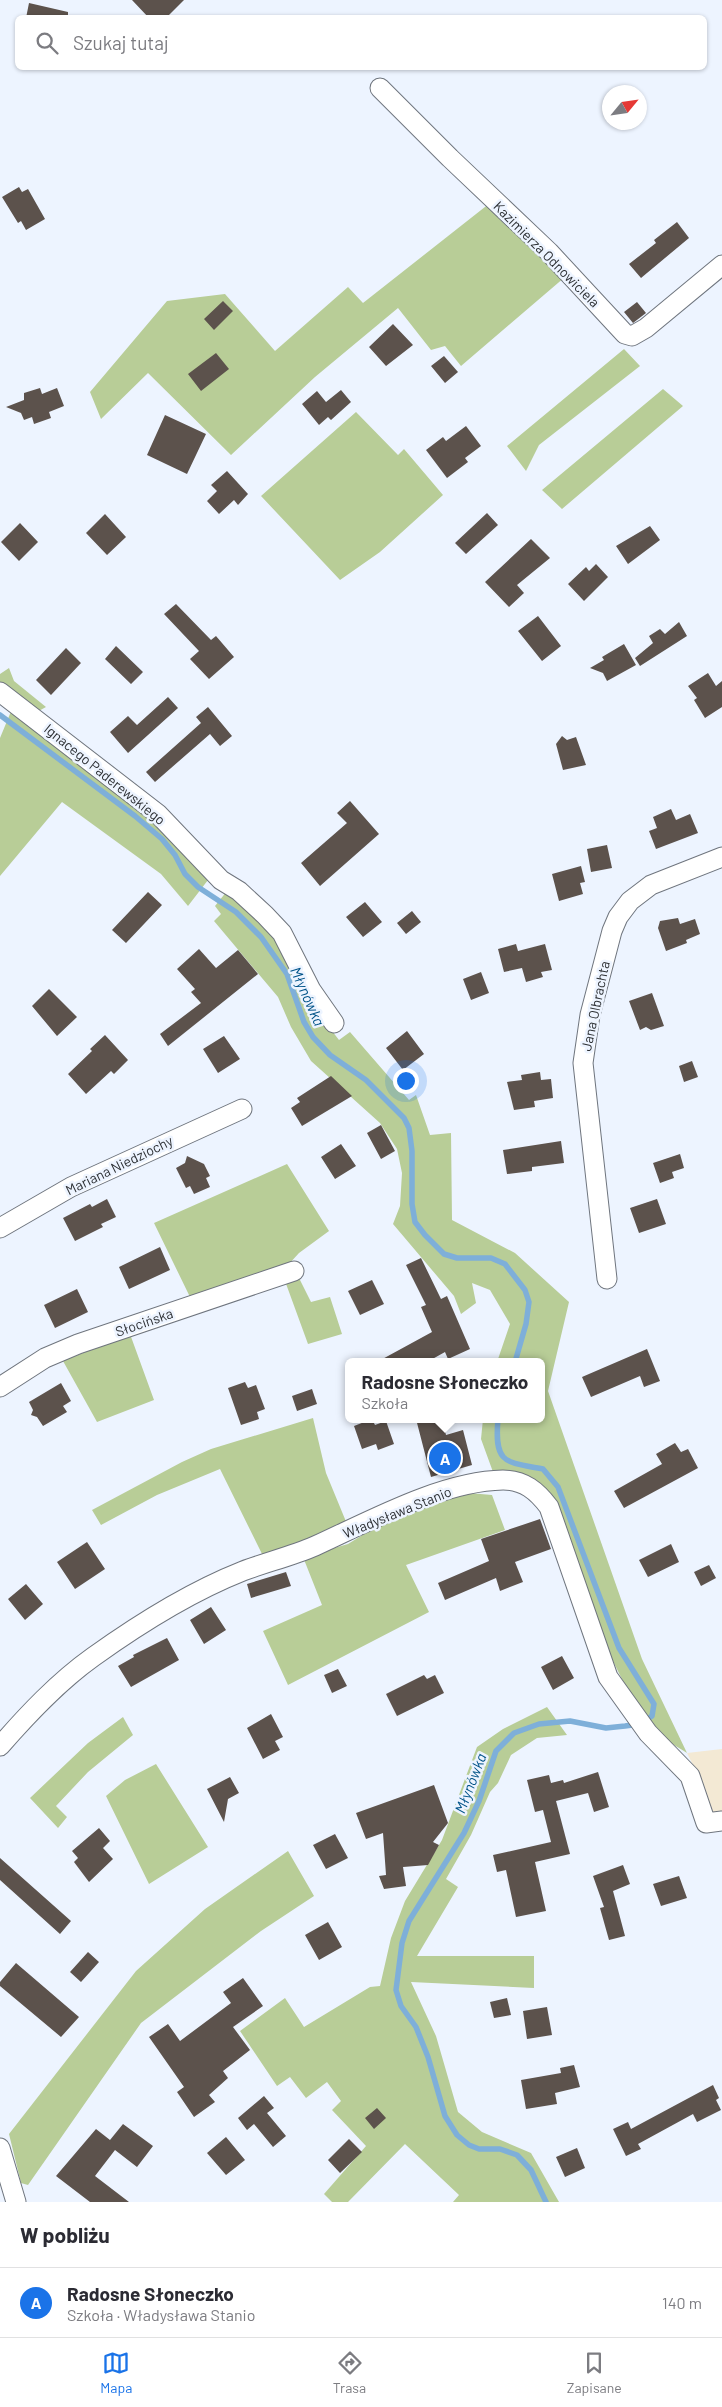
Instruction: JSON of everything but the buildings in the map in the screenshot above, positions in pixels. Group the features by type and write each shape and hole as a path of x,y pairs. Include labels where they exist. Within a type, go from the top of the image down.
{"street":[{"name":"Kazimierza Odnowiciela","path":"380,88 549,252 624,334 632,336 646,328 722,265"},
{"name":"Ignacego Paderewskiego","path":"0,692 158,814 221,880 239,891 265,915 282,934 311,990 334,1023"},
{"name":"Jana Olbrachta","path":"607,1279 583,1063 590,1015 612,931 618,917 630,901 651,885 722,857"},
{"name":"Mariana Niedziochy","path":"0,1228 79,1184 242,1109"},
{"name":"Słocińska","path":"0,1387 44,1358 78,1344 294,1271"},
{"name":"Władysława Stanio","path":"0,1746 70,1674 144,1623 203,1589 243,1571 312,1547 432,1495 473,1483 504,1480 522,1483 538,1492 549,1507 608,1677 631,1712 648,1733 690,1776 714,1822"},
{"path":"0,2148 16,2202"}],"shaded area":[{"path":"722,1749 722,1815 710,1816 703,1785 687,1753"}],"green space":[{"path":"490,203 565,277 461,366 445,346 431,350 398,308 315,377 231,455 148,373 101,419 90,392 167,301 225,294 275,351 348,287 363,303"},
{"path":"624,349 640,366 539,445 526,471 507,446"},
{"path":"663,389 683,406 562,509 542,490"},
{"path":"356,412 398,455 404,449 443,495 380,552 340,580 261,496"},
{"path":"9,668 14,681 46,707 35,713 0,686 0,674"},
{"path":"12,709 155,823 183,848 208,880 188,906 161,874 62,802 0,876 0,738"},
{"path":"227,891 278,939 312,1005 339,1040 350,1032 409,1100 416,1095 430,1135 451,1133 452,1220 515,1253 569,1302 548,1391 642,1659 687,1753 659,1733 641,1710 625,1684 598,1626 557,1507 493,1472 481,1439 483,1423 545,1423 545,1358 498,1358 510,1324 490,1290 472,1283 476,1303 461,1314 454,1296 393,1224 400,1206 402,1173 397,1149 380,1123 311,1061 291,1027 278,997 214,921 221,914 215,906"},
{"path":"287,1164 329,1231 299,1253 288,1265 190,1297 154,1223"},
{"path":"299,1278 311,1302 330,1297 342,1334 308,1344 285,1281"},
{"path":"130,1334 154,1400 97,1422 63,1361"},
{"path":"313,1418 326,1473 347,1524 263,1556 220,1469 157,1495 101,1525 92,1510 182,1462 211,1449"},
{"path":"469,1493 492,1495 505,1530 406,1565 429,1612 288,1685 263,1631 322,1605 303,1557 348,1544 382,1523 423,1505"},
{"path":"547,1707 567,1735 537,1738 511,1755 498,1783 490,1792 471,1835 446,1879 458,1887 417,1956 534,1956 534,1988 411,1982 436,2036 458,2112 482,2132 531,2153 559,2202 453,2202 459,2195 405,2144 348,2202 332,2202 324,2194 366,2146 332,2110 341,2101 327,2082 306,2098 290,2077 277,2086 240,2031 285,1998 304,2027 370,1987 380,1986 391,1938 405,1901 442,1840 477,1747 503,1729"},
{"path":"123,1717 133,1735 88,1772 56,1806 67,1817 58,1828 30,1798 88,1743"},
{"path":"156,1764 208,1847 149,1884 106,1796 125,1780"},
{"path":"288,1851 314,1896 261,1931 141,2023 28,2185 21,2183 9,2134 136,1971 205,1909"}],"waterway":[{"name":"Młynówka","path":"0,715 135,816 162,839 175,855 185,874 198,887 236,912 261,937 287,974 304,1022 313,1037 330,1055 366,1080 404,1118 409,1128 412,1151 412,1204 415,1222 444,1254 457,1258 491,1258 505,1264 525,1290 529,1302 526,1324 516,1358"},
{"name":"Młynówka","path":"498,1423 497,1434 500,1453 511,1462 519,1465 543,1469 558,1487 619,1648 654,1704 652,1716 640,1724 606,1728 570,1721 539,1724 514,1733 496,1751 479,1801 464,1833 409,1921 402,1943 396,1990 401,2006 416,2027 428,2057 445,2116 457,2135 469,2145 479,2149 500,2149 517,2155 531,2170 546,2202"}],"place":[{"name":"Radosne Słoneczko","path":"445,1458"}]}
